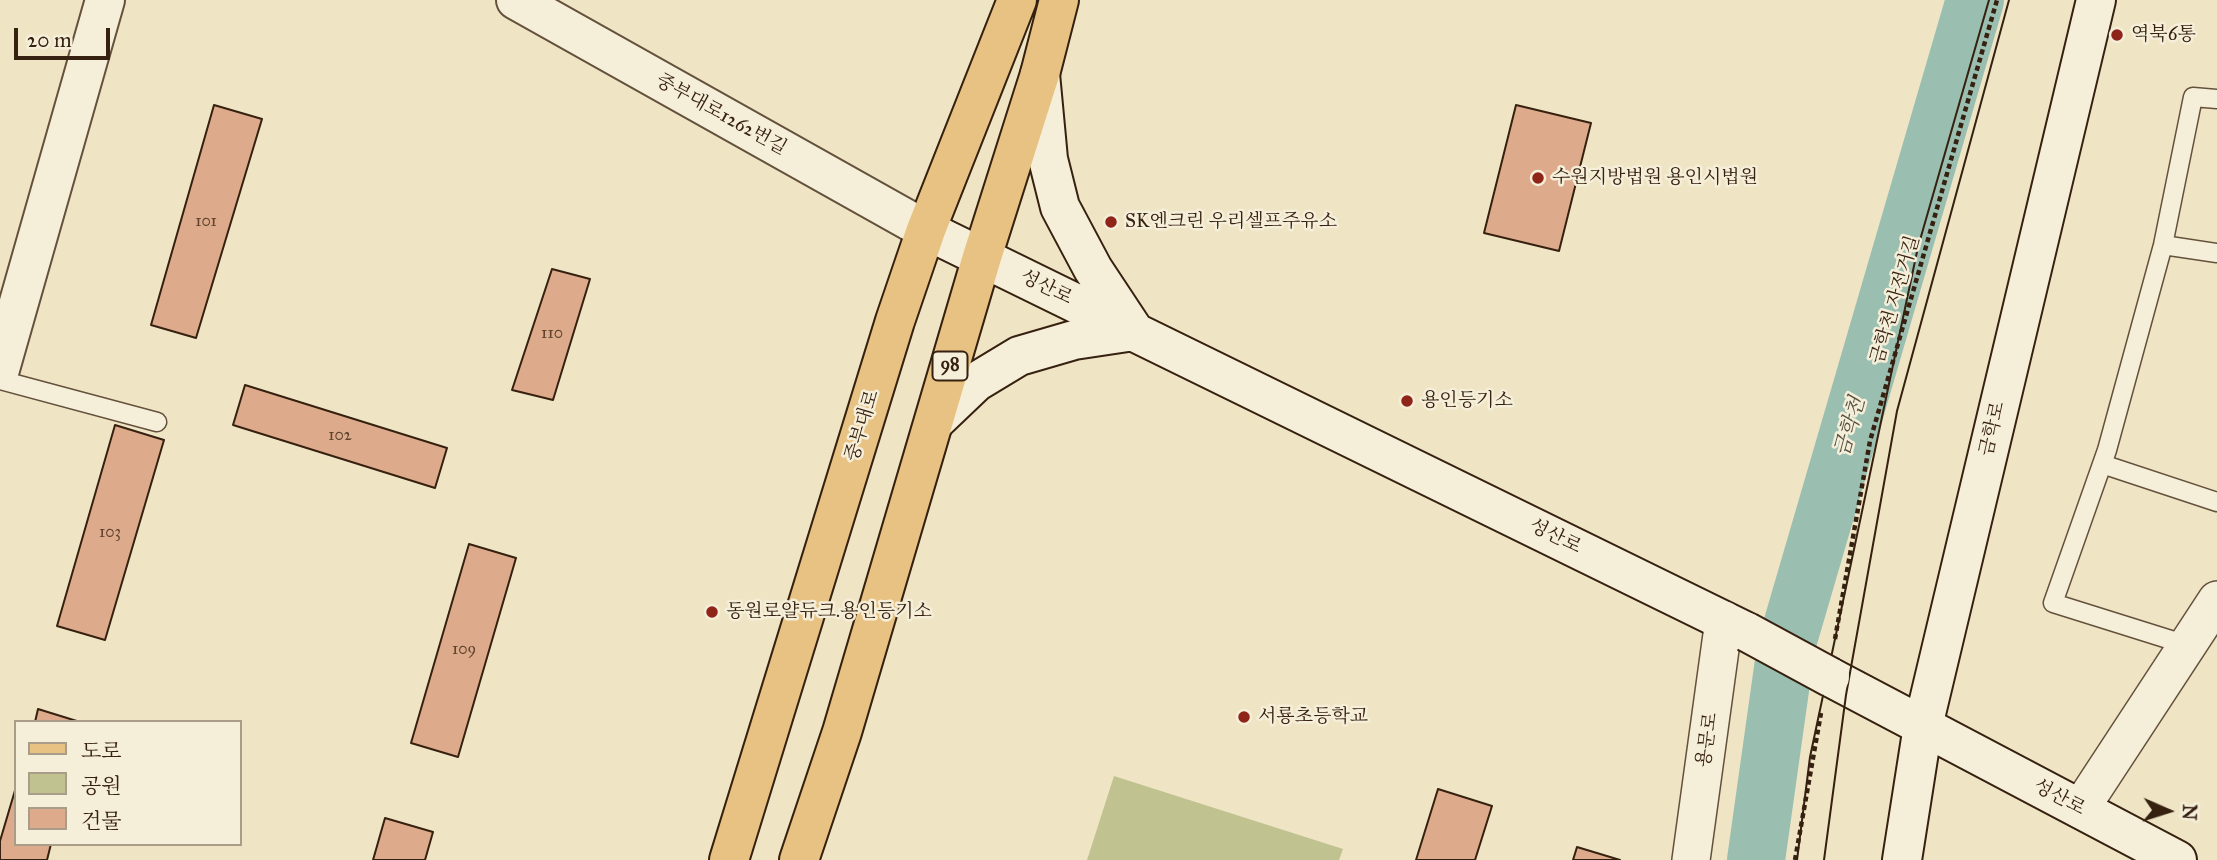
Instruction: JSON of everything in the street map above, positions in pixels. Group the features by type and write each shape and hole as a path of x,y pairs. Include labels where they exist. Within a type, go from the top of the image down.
{"main road":[{"path":"0,369 105,0"},
{"name":"중부대로1262번길","path":"516,0 926,230"},
{"name":"중부대로","path":"730,860 891,335 926,230 1017,0"},
{"name":"98","path":"799,860 842,732 982,257 1040,74 1059,0"},
{"name":"금학로","path":"1902,860 1923,726 2096,0"},
{"path":"934,422 976,383 1018,356 1074,340 1134,331 1093,269 1060,208 1048,159 1040,74"},
{"name":"성산로","path":"926,230 1735,626 2176,860"}],"street":[{"path":"2080,809 2217,600"},
{"name":"용문로","path":"1691,860 1735,626"}],"lane":[{"path":"2187,645 2053,603 2102,464 2163,246 2193,97 2217,99"},
{"path":"2163,246 2217,253"},
{"path":"0,380 157,422"},
{"path":"2102,464 2217,502"}],"path":[{"name":"금학천 자전거길","path":"1795,860 1870,441 1997,0"}],"green space":[{"path":"1114,776 1343,849 1339,860 1087,860"}],"building":[{"path":"214,105 262,119 196,338 151,325"},
{"name":"수원지방법원 용인시법원","path":"1516,105 1591,123 1559,251 1484,233"},
{"path":"552,269 590,279 553,400 512,390"},
{"path":"245,385 447,448 435,488 233,425"},
{"path":"115,425 164,440 105,640 57,626"},
{"path":"469,544 516,558 458,757 411,743"},
{"path":"38,709 74,720 35,720"},
{"path":"1438,789 1492,806 1475,860 1416,860"},
{"path":"14,794 14,846 50,846 47,860 0,860 0,841"},
{"path":"385,818 433,832 425,860 373,860"},
{"path":"1577,847 1620,860 1573,860"}],"waterway":[{"name":"금학천","path":"1756,860 1786,647 1975,0"}],"tram line":[{"path":"1797,860 1810,757 1918,247 1989,0"},
{"path":"1824,860 1846,695 1897,411 2009,0"}],"place":[{"name":"역북6통","path":"2117,35"},
{"name":"수원지방법원 용인시법원","path":"1538,178"},
{"name":"SK엔크린 우리셀프주유소","path":"1111,222"},
{"name":"용인등기소","path":"1407,401"},
{"name":"동원로얄듀크.용인등기소","path":"712,612"},
{"name":"서룡초등학교","path":"1244,717"}]}
